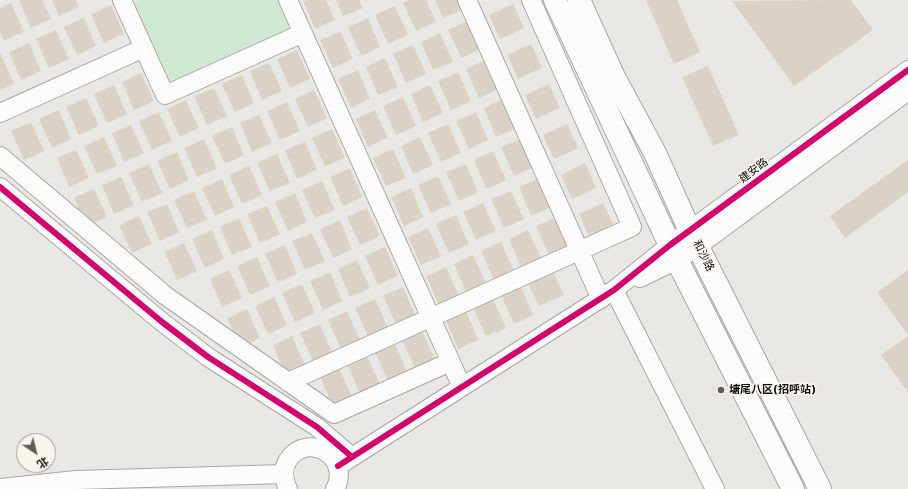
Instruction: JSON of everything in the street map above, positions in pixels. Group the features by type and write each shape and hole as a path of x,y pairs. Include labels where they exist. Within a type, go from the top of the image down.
{"main road":[{"path":"555,0 674,253 793,489"},
{"name":"和沙路","path":"580,0 614,77 655,153 694,239 820,489"}],"street":[{"path":"124,0 165,95 303,33"},
{"path":"288,0 462,387"},
{"path":"467,0 579,251 607,294 715,489"},
{"path":"288,382 632,227 531,0"},
{"path":"0,113 144,48"},
{"name":"建安路","path":"694,239 908,70"},
{"name":"建安路","path":"345,461 674,253 908,91"},
{"path":"0,156 166,296 334,414 450,362"},
{"path":"0,187 162,322 208,357 317,427 345,461"},
{"path":"0,488 76,480 286,482 285,465 292,455 300,449 311,447 326,451 333,457 345,461"},
{"path":"335,489 345,461"}],"green space":[{"path":"141,0 281,0 295,30 169,87 131,4"}],"building":[{"path":"19,0 42,0 51,19 31,28"},
{"path":"52,0 76,0 79,7 59,16"},
{"path":"303,0 326,0 335,20 315,29"},
{"path":"336,0 359,0 363,8 343,16"},
{"path":"409,0 426,0 436,22 416,31 403,3"},
{"path":"435,0 459,0 463,10 443,18"},
{"path":"646,0 677,0 700,52 674,64"},
{"path":"851,0 873,30 794,86 732,1"},
{"path":"11,3 24,32 4,41 0,32 0,8"},
{"path":"513,4 524,28 500,39 489,15"},
{"path":"111,5 124,34 104,43 91,14"},
{"path":"395,6 408,35 388,44 375,15"},
{"path":"84,18 96,46 77,55 64,27"},
{"path":"368,18 380,47 361,56 348,27"},
{"path":"468,21 481,49 461,58 448,30"},
{"path":"56,30 69,59 49,68 36,39"},
{"path":"340,31 353,59 333,68 320,40"},
{"path":"440,33 453,62 433,70 421,42"},
{"path":"29,43 41,71 21,80 9,52"},
{"path":"531,44 542,68 518,79 507,55"},
{"path":"413,45 426,74 406,83 393,54"},
{"path":"297,50 310,79 290,88 277,59"},
{"path":"0,53 14,84 0,90"},
{"path":"385,58 398,87 378,95 366,67"},
{"path":"486,60 498,89 479,98 466,69"},
{"path":"269,63 282,91 262,100 250,71"},
{"path":"708,66 739,135 713,146 682,77"},
{"path":"358,70 370,99 351,108 338,79"},
{"path":"458,72 471,101 451,110 438,81"},
{"path":"141,73 154,101 134,110 122,82"},
{"path":"242,75 254,103 235,112 222,84"},
{"path":"549,84 560,108 536,119 525,95"},
{"path":"114,85 127,114 107,123 94,94"},
{"path":"430,85 443,113 423,122 411,94"},
{"path":"214,88 227,116 207,125 194,96"},
{"path":"314,90 327,118 308,127 295,99"},
{"path":"403,97 416,126 396,135 383,106"},
{"path":"86,98 99,126 79,135 66,107"},
{"path":"503,99 516,128 496,137 484,108"},
{"path":"186,100 199,128 180,137 167,109"},
{"path":"287,102 300,131 280,140 267,111"},
{"path":"59,110 71,139 52,148 39,119"},
{"path":"375,110 388,138 368,147 356,119"},
{"path":"159,112 172,141 152,150 139,121"},
{"path":"476,112 488,140 469,149 456,121"},
{"path":"259,115 272,143 252,152 240,123"},
{"path":"31,122 44,151 24,160 11,131"},
{"path":"448,124 461,153 441,162 428,133"},
{"path":"567,124 578,148 554,159 543,135"},
{"path":"131,125 144,153 124,162 112,133"},
{"path":"232,127 244,155 225,164 212,136"},
{"path":"332,129 345,158 325,166 312,138"},
{"path":"104,137 117,166 97,174 84,146"},
{"path":"420,137 433,165 413,174 401,146"},
{"path":"204,139 217,168 197,177 184,148"},
{"path":"521,139 534,167 514,176 501,147"},
{"path":"305,142 317,170 297,179 285,150"},
{"path":"393,149 406,178 386,186 373,158"},
{"path":"76,150 89,178 69,187 57,158"},
{"path":"493,151 506,180 486,189 474,160"},
{"path":"177,152 189,180 170,189 157,161"},
{"path":"277,154 290,183 270,191 257,163"},
{"path":"908,160 908,192 845,238 830,216"},
{"path":"585,163 596,188 572,199 561,175"},
{"path":"149,164 162,193 142,202 129,173"},
{"path":"466,164 478,192 459,201 446,172"},
{"path":"249,166 262,195 242,204 229,175"},
{"path":"350,168 362,197 343,206 330,177"},
{"path":"438,176 451,204 431,213 418,185"},
{"path":"121,177 134,205 114,214 102,185"},
{"path":"539,178 551,207 531,216 519,187"},
{"path":"222,179 234,207 215,216 202,188"},
{"path":"322,181 335,210 315,218 302,190"},
{"path":"411,188 423,217 404,226 391,197"},
{"path":"94,189 107,217 87,226 74,198"},
{"path":"194,191 207,220 187,228 174,200"},
{"path":"511,191 524,219 504,228 491,199"},
{"path":"295,193 307,222 288,231 275,202"},
{"path":"483,203 496,231 476,240 463,212"},
{"path":"603,203 615,228 590,239 579,214"},
{"path":"167,204 179,232 160,241 147,212"},
{"path":"267,206 280,234 260,243 247,214"},
{"path":"367,208 380,236 360,245 347,217"},
{"path":"456,215 469,244 449,253 436,224"},
{"path":"139,216 152,244 132,253 119,225"},
{"path":"239,218 252,247 232,255 220,227"},
{"path":"556,218 569,246 549,255 536,226"},
{"path":"340,220 352,249 333,258 320,229"},
{"path":"428,228 441,256 421,265 408,237"},
{"path":"212,230 224,259 205,268 192,239"},
{"path":"528,230 541,258 521,267 509,239"},
{"path":"312,233 325,261 305,270 292,241"},
{"path":"501,242 514,271 494,280 481,251"},
{"path":"184,243 197,271 177,280 165,252"},
{"path":"285,245 297,274 278,282 265,254"},
{"path":"385,247 398,276 378,285 365,256"},
{"path":"473,255 486,283 466,292 454,264"},
{"path":"257,257 270,286 250,295 237,266"},
{"path":"357,260 370,288 350,297 338,269"},
{"path":"446,267 459,296 439,305 426,276"},
{"path":"229,270 242,298 222,307 210,279"},
{"path":"908,270 908,335 877,292"},
{"path":"330,272 342,301 323,310 310,281"},
{"path":"553,272 564,295 539,306 528,283"},
{"path":"302,284 315,313 295,322 282,293"},
{"path":"403,287 415,315 396,324 383,296"},
{"path":"521,287 533,315 514,324 501,295"},
{"path":"274,297 287,325 268,334 255,306"},
{"path":"375,299 388,328 368,337 355,308"},
{"path":"493,299 506,328 486,336 473,308"},
{"path":"247,309 260,338 240,347 227,318"},
{"path":"347,311 360,340 341,349 328,320"},
{"path":"466,311 478,340 458,349 446,320"},
{"path":"320,324 332,352 313,361 300,333"},
{"path":"422,331 435,359 415,368 402,340"},
{"path":"292,336 305,365 285,374 273,345"},
{"path":"908,336 908,392 881,355"},
{"path":"395,343 407,372 388,381 375,352"},
{"path":"367,356 380,384 360,393 347,365"},
{"path":"339,368 352,397 333,406 320,377"}],"cycle path":[{"path":"338,466 614,290 670,245 908,70"},
{"path":"0,187 162,322 208,357 317,427 352,457"}],"place":[{"name":"塘尾八区(招呼站)","path":"721,390"}]}
